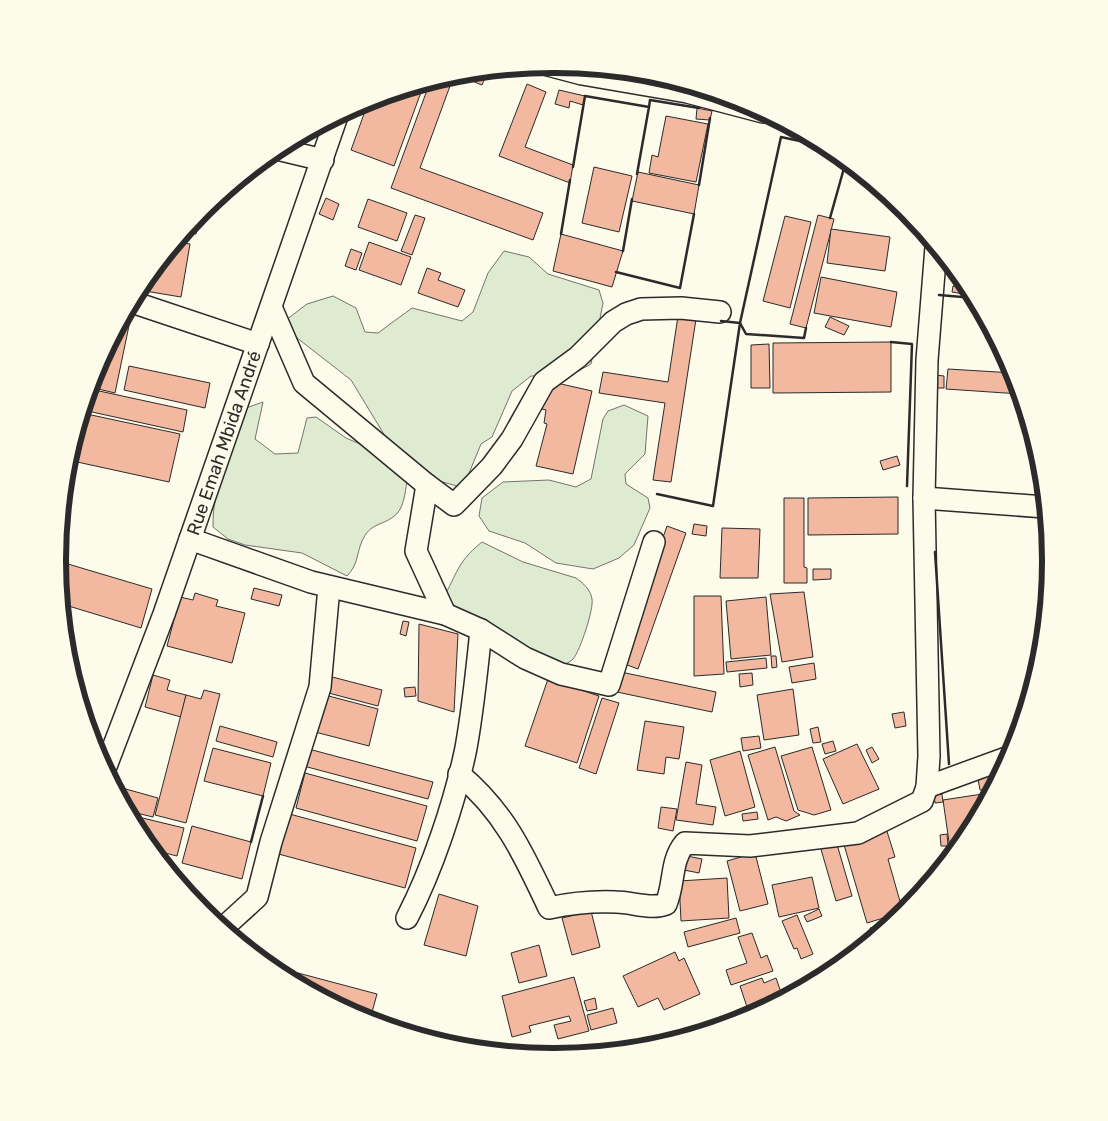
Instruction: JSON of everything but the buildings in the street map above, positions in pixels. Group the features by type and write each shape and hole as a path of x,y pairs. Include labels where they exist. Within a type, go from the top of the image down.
{"street":[{"path":"588,74 699,95"},
{"name":"Rue Emah Mbida André","path":"109,759 190,539 334,125"},
{"path":"288,152 322,160"},
{"path":"458,774 476,789 497,812 514,837 549,908 580,902 618,902 657,908 666,904 670,894 673,869 678,851 685,843 750,846 858,833 922,801 927,787 929,756 924,498 928,360 935,257"},
{"path":"139,304 258,344"},
{"path":"272,307 304,383 454,506 492,466 512,439 544,382 578,357 613,322 626,314 641,309 681,308 720,312"},
{"path":"427,485 416,551 445,614"},
{"path":"924,498 1039,507"},
{"path":"190,539 328,587 445,614 481,630 525,658 561,674 609,685 654,542"},
{"path":"229,924 257,897 271,842 320,687 328,587"},
{"path":"407,918 418,898 450,806 465,750 472,709 481,630"},
{"path":"927,787 998,761"}],"green space":[{"path":"504,251 529,257 548,274 599,290 603,303 591,364 569,376 531,376 512,391 492,437 481,444 467,478 457,486 432,479 399,459 351,380 292,334 282,323 307,304 333,296 356,308 365,332 378,333 412,308 462,321 473,312 488,273"},
{"path":"263,402 255,439 275,454 298,453 307,418 316,417 346,438 381,453 407,481 400,510 389,520 372,528 365,535 355,563 347,576 302,553 245,545 228,539 213,527 219,481 246,408"},
{"path":"624,405 648,416 645,454 625,474 626,484 648,498 650,508 634,545 619,558 593,569 556,563 525,543 489,531 479,516 482,498 503,482 549,480 576,487 591,479 603,419 608,411"},
{"path":"482,542 523,562 576,578 588,589 592,599 589,620 576,655 570,662 560,666 439,604 461,564"}],"wall":[{"path":"573,167 585,96 649,107 637,174"},
{"path":"649,107 650,100 699,108"},
{"path":"699,185 710,118"},
{"path":"804,142 781,137 740,323 746,334 804,338 806,328"},
{"path":"830,218 844,169"},
{"path":"561,234 570,180"},
{"path":"623,251 632,199"},
{"path":"616,272 680,288 694,214"},
{"path":"939,295 964,297"},
{"path":"657,494 713,506 740,323 721,321"},
{"path":"891,342 912,344 907,486"},
{"path":"935,552 949,764"},
{"path":"251,842 263,796"}]}
